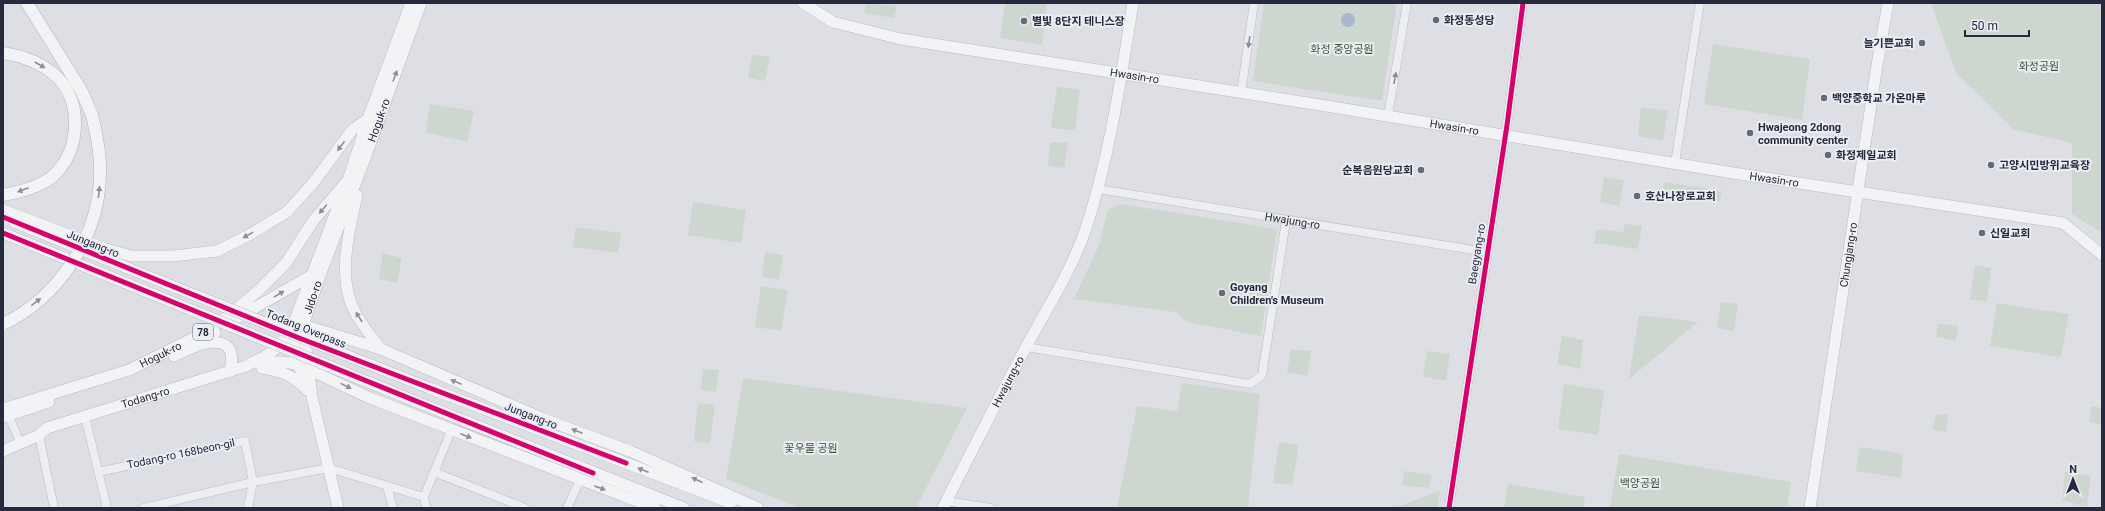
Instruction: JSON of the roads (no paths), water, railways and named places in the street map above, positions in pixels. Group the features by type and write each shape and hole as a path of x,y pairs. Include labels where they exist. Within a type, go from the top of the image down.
{"highway":[{"path":"3,324 44,296 72,264 92,224 98,201 100,176 99,145 92,115 77,84 27,3"},
{"path":"3,53 25,57 43,66 58,78 71,103 75,117 74,141 65,163 56,174 43,182 15,193 3,195"}],"main road":[{"name":"Hoguk-ro","path":"311,275 348,180 368,119 411,3"},
{"name":"Hoguk-ro","path":"4,411 128,377 198,345 231,321 322,270 364,161 421,3"},
{"name":"Hwasin-ro","path":"803,3 832,22 871,32 972,51 1388,116 1675,164 2063,223 2102,255"},
{"name":"Hwajung-ro","path":"945,504 1026,347 1069,268 1086,229 1098,188 1122,74 1133,3"},
{"name":"Chungjang-ro","path":"1810,508 1877,64 1888,3"},
{"path":"3,210 103,248 131,256 173,256 217,251 249,235 287,212 314,182 352,130 368,119"},
{"path":"364,161 347,240 345,279 355,313 381,349"},
{"name":"Hoguk-ro","path":"4,411 129,370 194,338 226,318 259,290 286,262 313,221 348,180"},
{"name":"Jungang-ro","path":"3,217 177,288"},
{"path":"3,233 422,404 684,508"},
{"name":"Jido-ro","path":"298,325 322,270"},
{"name":"Jido-ro","path":"311,275 298,325 302,367 312,397 338,508"},
{"name":"Todang Overpass","path":"177,288 429,388"},
{"path":"298,325 381,349 544,419 630,451 758,508"},
{"name":"Todang-ro","path":"3,451 20,442 39,435 47,428 86,419 256,366 281,356 294,340 298,325"},
{"name":"Todang-ro","path":"256,366 276,350 298,325"},
{"name":"Jido-ro","path":"294,340 295,358 302,367"},
{"path":"198,345 212,341 220,342 228,346 232,353 230,371"},
{"path":"256,366 283,372 297,380 312,397"},
{"name":"Todang-ro","path":"86,419 230,371 256,366 302,367"},
{"path":"302,367 370,398 451,431 655,508"},
{"name":"Jungang-ro","path":"429,388 745,508"}],"street":[{"path":"1241,93 1254,3"},
{"path":"1388,116 1407,3"},
{"name":"Baegyang-ro","path":"1449,508 1486,252 1506,135 1523,3"},
{"path":"1675,164 1700,3"},
{"name":"Hwajung-ro","path":"1098,188 1286,221 1486,252"},
{"path":"1026,347 1250,384 1262,375 1286,221"},
{"path":"4,411 20,442"},
{"path":"86,419 107,508"},
{"path":"426,508 424,498 451,431"},
{"path":"39,435 54,508"},
{"name":"Todang-ro 168beon-gil","path":"98,472 245,440 253,482"},
{"path":"144,508 162,506 253,482 329,468 424,498"},
{"path":"434,472 515,506 525,508"},
{"path":"567,508 580,480"},
{"path":"248,508 253,482"},
{"path":"387,486 393,508"},
{"path":"945,504 990,508"}],"water":[{"path":"1348,13 1353,15 1355,20 1353,25 1348,27 1343,25 1341,20 1343,15"}],"place":[{"name":"화정동성당","path":"1436,20"},
{"name":"별빛 8단지 테니스장","path":"1024,21"},
{"name":"늘기쁜교회","path":"1922,43"},
{"name":"백양중학교 가온마루","path":"1824,98"},
{"name":"Hwajeong 2dong community center","path":"1750,133"},
{"name":"화정제일교회","path":"1828,155"},
{"name":"고양시민방위교육장","path":"1991,165"},
{"name":"순복음원당교회","path":"1421,170"},
{"name":"호산나장로교회","path":"1637,196"},
{"name":"신일교회","path":"1982,233"},
{"name":"Goyang Children’s Museum","path":"1222,293"}],"park label":[{"name":"화정 중앙공원","path":"1342,49"},
{"name":"화정공원","path":"2039,66"},
{"name":"꽃우물 공원","path":"811,448"},
{"name":"백양공원","path":"1640,483"}]}
